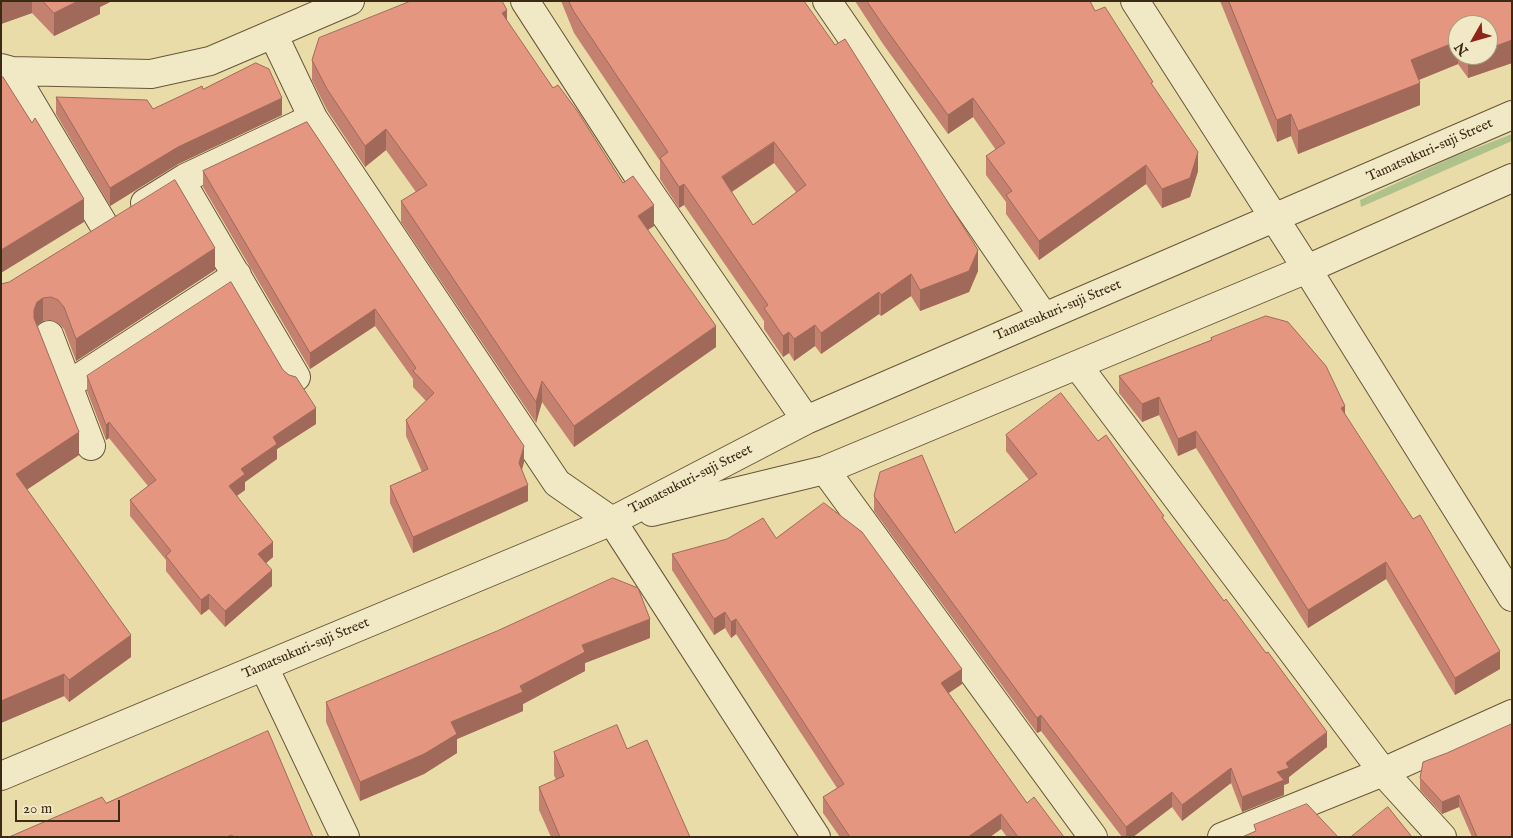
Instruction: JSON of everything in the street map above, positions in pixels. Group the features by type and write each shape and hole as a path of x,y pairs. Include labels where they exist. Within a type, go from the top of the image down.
{"street":[{"path":"6,69 151,74 210,61 350,1"},
{"path":"525,1 639,177 806,420"},
{"path":"827,1 1044,317"},
{"path":"1140,3 1512,597"},
{"path":"273,34 313,118 557,483 612,521 816,837"},
{"path":"6,69 105,227"},
{"name":"Tamatsukuri-suji Street","path":"1,776 612,521 806,420 1512,115"},
{"path":"81,242 181,181 313,118"},
{"name":"Tamatsukuri-suji Street","path":"612,521 825,470 1307,269 1512,178"},
{"path":"181,181 296,377"},
{"path":"68,386 237,275"},
{"path":"49,335 91,446"},
{"path":"1078,366 1383,772 1442,837"},
{"path":"825,470 1093,837"},
{"path":"264,667 346,837"},
{"path":"1222,837 1383,772 1512,714"}],"green space":[{"path":"1512,134 1512,141 1361,207 1360,200 1453,157"}],"building":[{"path":"43,1 78,1 54,13"},
{"path":"411,1 502,1 507,10 502,13 553,88 558,85 578,112 623,183 633,176 654,205 638,216 716,326 574,426 542,381 536,402 401,201 427,185 386,129 365,146 327,89 312,60 319,38"},
{"path":"569,1 804,1 835,45 845,39 978,250 969,271 920,290 911,274 881,295 879,292 821,333 815,325 794,339 789,332 783,336 764,308 768,305 684,184 679,187 660,158 668,152 574,12","holes":["774,142 806,185 753,225 722,177"]},
{"path":"867,1 1090,1 1095,11 1105,7 1153,82 1151,83 1198,152 1190,178 1162,189 1146,165 1039,241 1006,195 1012,191 986,156 1005,143 973,98 948,115"},
{"path":"1229,1 1512,1 1512,40 1498,45 1498,15 1448,15 1448,45 1411,60 1420,83 1298,131 1291,114 1277,120"},
{"path":"256,63 269,69 282,98 178,147 110,188 56,97 147,100 153,109 202,86 203,89"},
{"path":"3,77 32,123 35,118 84,199 1,250 1,78"},
{"path":"307,122 524,446 519,463 528,485 413,537 390,486 428,469 406,420 434,393 413,371 416,368 375,309 310,353 203,171"},
{"path":"175,180 215,248 76,339 64,307 58,300 51,297 43,298 37,302 34,318 79,432 16,474 131,635 69,680 64,674 1,701 1,284 9,282"},
{"path":"231,282 283,370 289,375 296,377 316,408 273,437 277,444 241,469 245,474 229,486 273,542 258,554 272,570 225,611 209,594 201,600 166,556 171,551 130,500 156,480 109,422 106,425 87,376"},
{"path":"1266,316 1288,322 1326,366 1345,406 1341,408 1413,519 1420,515 1500,651 1455,678 1386,562 1308,610 1196,431 1178,439 1159,397 1142,404 1119,376 1212,340 1211,338"},
{"path":"1061,393 1098,441 1106,435 1164,516 1162,517 1224,601 1226,599 1266,653 1268,652 1327,732 1286,763 1289,768 1277,772 1284,780 1242,797 1231,768 1182,805 1172,792 1126,827 1041,715 1037,718 874,496 880,472 922,455 955,533 1037,474 1006,435"},
{"path":"824,503 862,532 962,669 941,683 1027,803 1034,797 1064,837 1018,837 1001,814 968,837 850,837 823,797 844,784 736,619 731,622 725,612 714,619 672,554 727,539 763,518 776,538"},
{"path":"613,578 638,588 650,619 582,645 585,652 520,686 523,692 451,722 457,734 424,754 360,782 326,702 497,631"},
{"path":"1512,724 1512,837 1477,837 1459,795 1442,802 1420,778 1423,762"},
{"path":"617,725 627,749 647,740 690,837 560,837 539,787 564,776 554,752"},
{"path":"268,731 313,837 233,837 232,835 226,837 9,837 102,797 106,803"},
{"path":"1307,804 1338,837 1242,837 1256,831 1254,825"},
{"path":"1388,807 1412,837 1351,837"}]}
